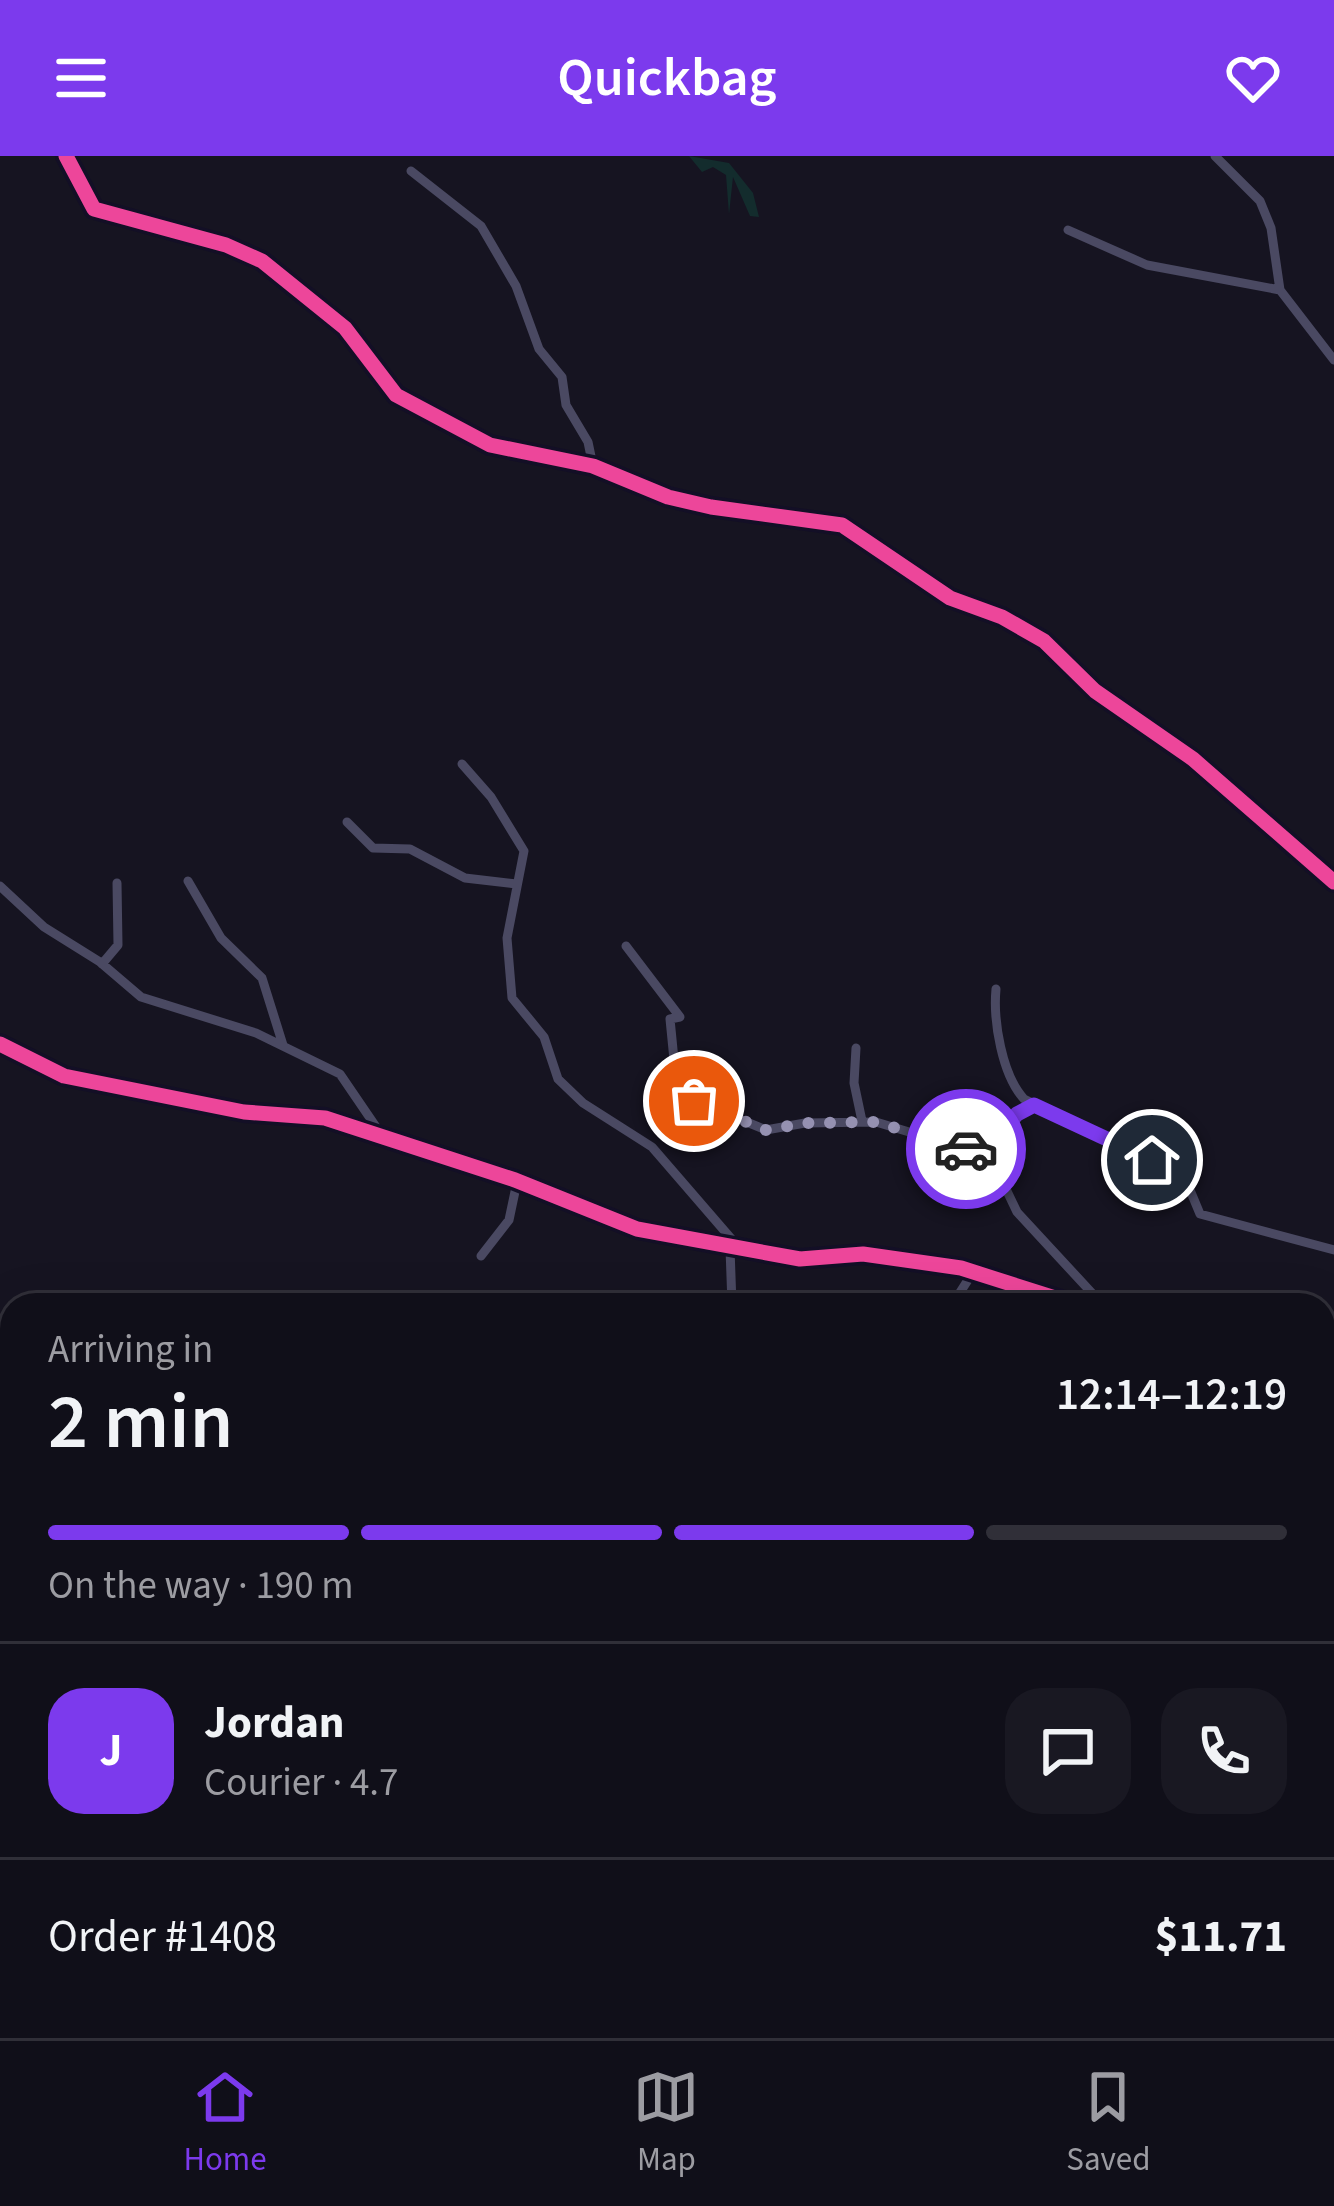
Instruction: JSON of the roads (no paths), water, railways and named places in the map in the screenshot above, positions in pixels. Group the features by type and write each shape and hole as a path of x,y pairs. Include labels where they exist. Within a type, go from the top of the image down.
{"street":[{"path":"66,156 84,197 103,215 226,244 284,276 345,328 388,387 411,405 490,445 592,466 668,497 842,525 950,598 1002,616 1044,641 1095,691 1193,759 1334,881"},
{"path":"1215,156 1260,201 1268,217 1280,290 1334,360"},
{"path":"411,171 481,226 515,286 539,350 562,377 566,405 588,442 592,466"},
{"path":"1068,230 1147,266 1280,290"},
{"path":"462,764 521,844 524,857 507,938 509,985 517,1006 544,1037 558,1079 652,1148 736,1249 733,1293"},
{"path":"346,822 373,848 410,850 460,877 516,884"},
{"path":"188,881 220,938 262,978 284,1045"},
{"path":"102,964 118,945 118,883"},
{"path":"0,886 44,927 102,964 141,997 284,1045 346,1080 385,1140"},
{"path":"626,946 680,1017 670,1019 675,1070 682,1088 707,1109 711,1122 737,1118"},
{"path":"996,989 995,1018 1017,1092 1034,1105 1120,1142 1185,1178 1200,1214 1334,1250"},
{"path":"0,1044 64,1076 244,1112 306,1114 518,1182 622,1226 800,1258 880,1255 973,1272 1042,1293"},
{"path":"856,1048 854,1083 862,1121"},
{"path":"675,1070 737,1118 766,1130 862,1121 906,1127 982,1154 997,1170 1017,1212 1092,1293"},
{"path":"982,1154 1017,1114 1034,1105"},
{"path":"481,1256 509,1220 518,1182"},
{"path":"960,1293 973,1272"},
{"path":"1009,1282 1015,1293"}]}
